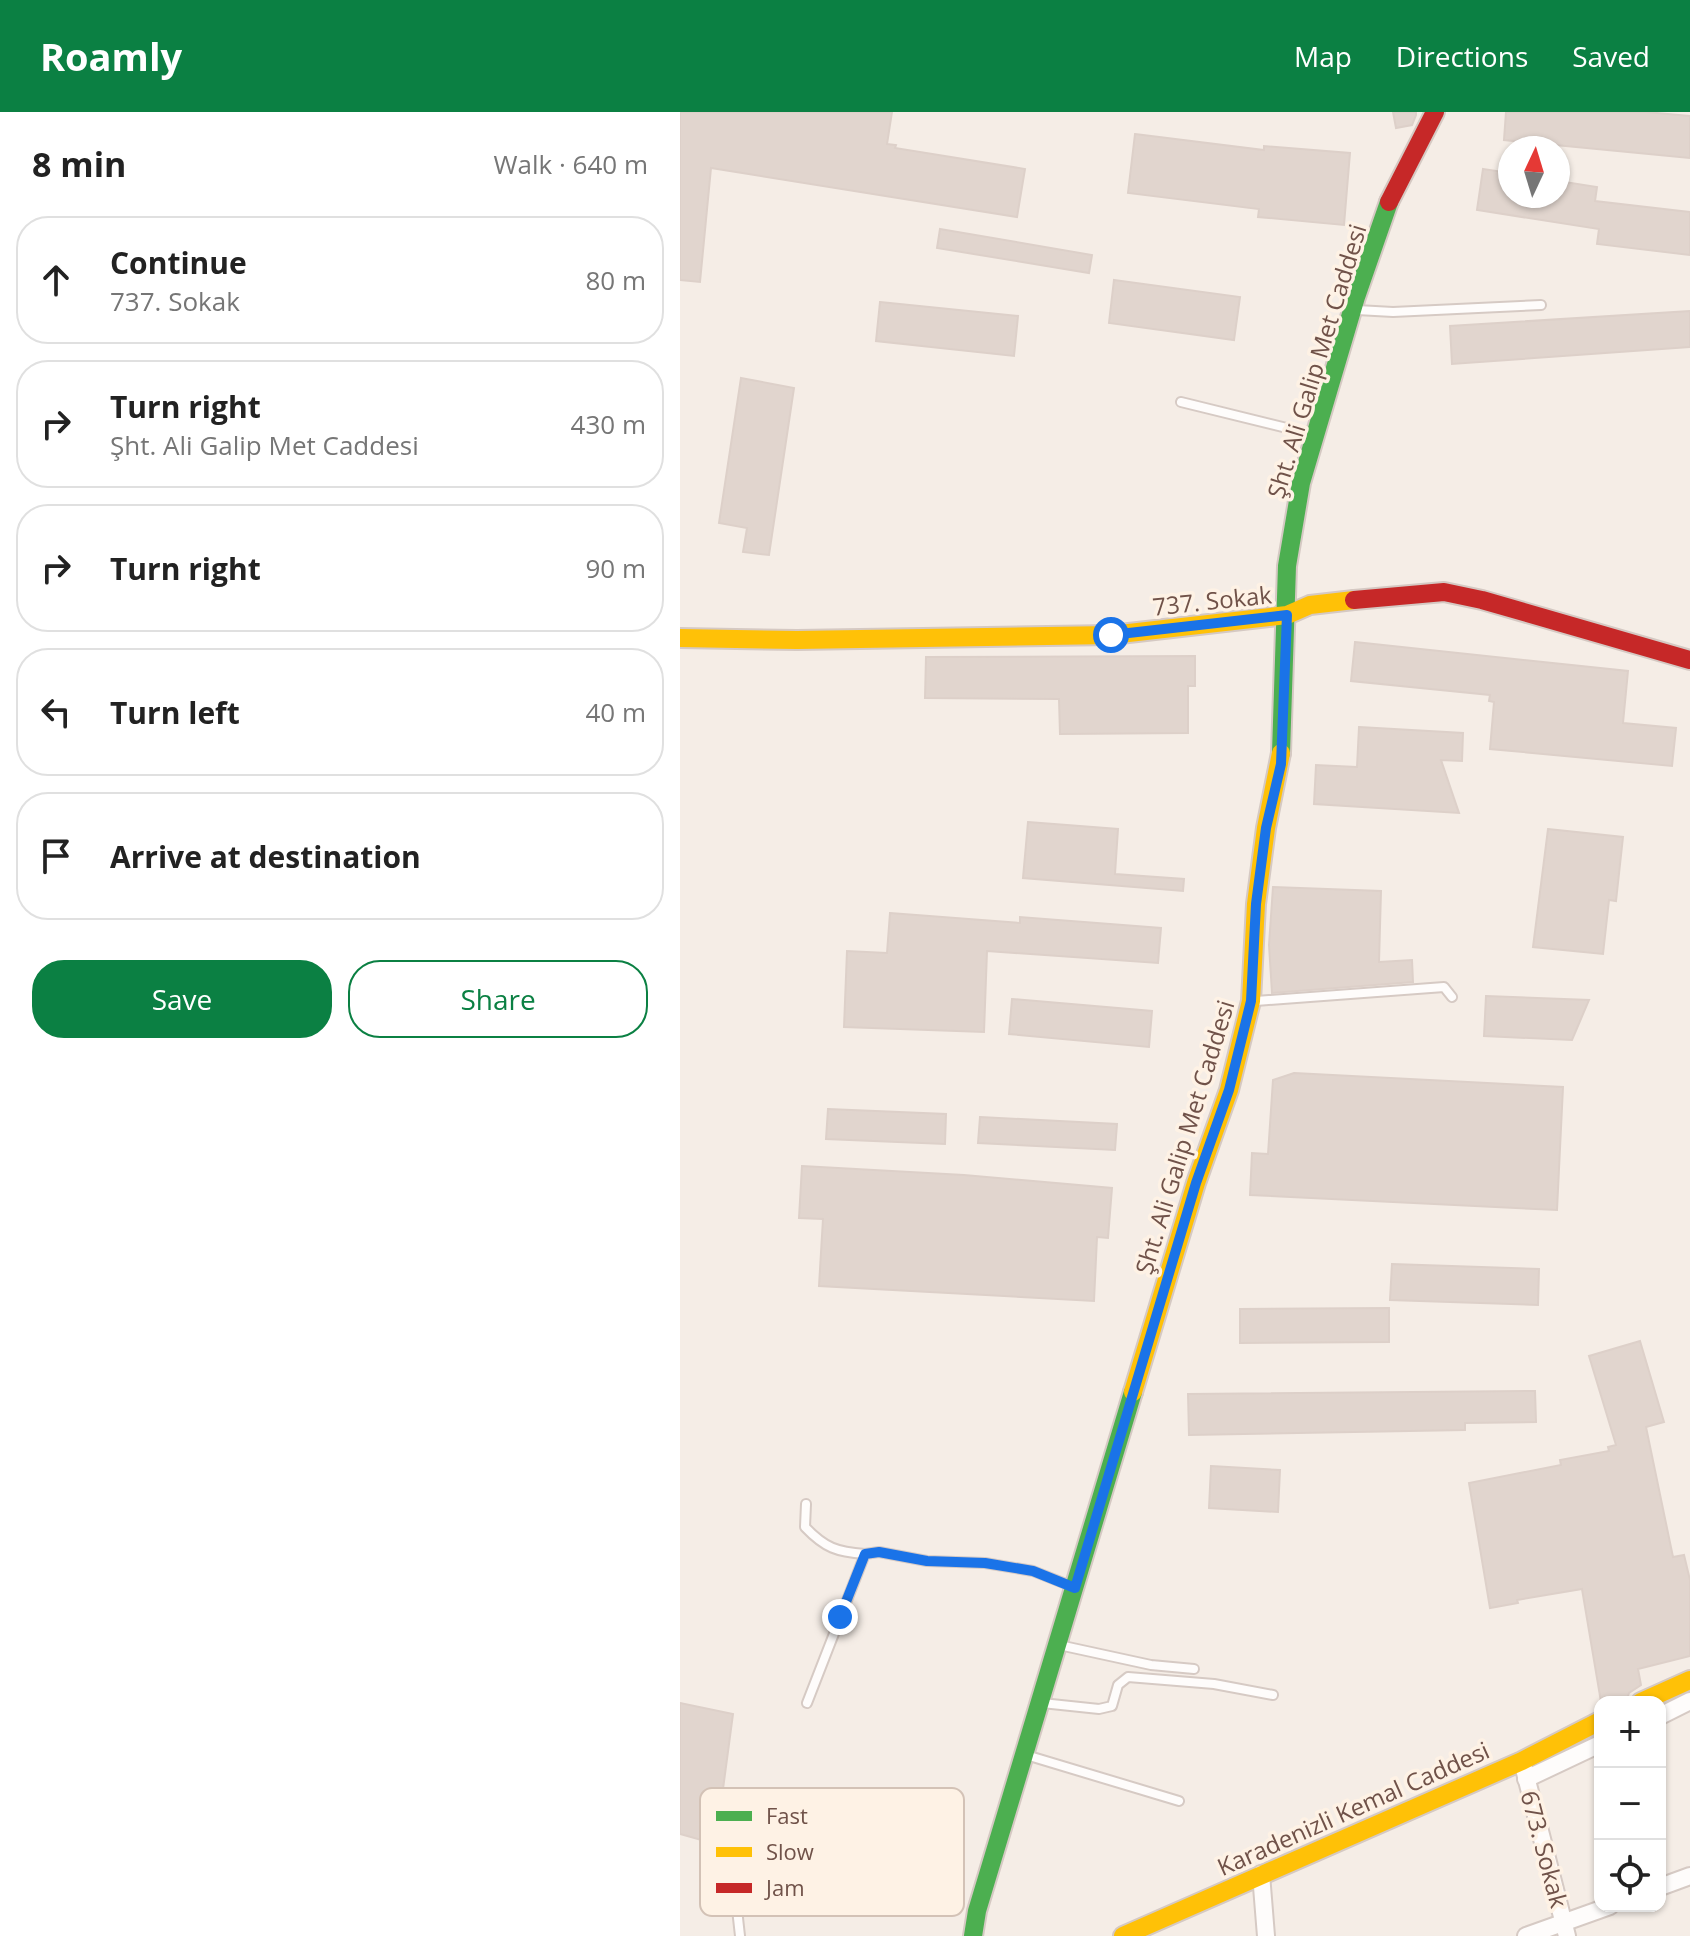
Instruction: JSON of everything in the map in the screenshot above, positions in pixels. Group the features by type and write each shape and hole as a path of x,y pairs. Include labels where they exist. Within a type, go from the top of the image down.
{"street":[{"name":"Şht. Ali Galip Met Caddesi","path":"973,1936 977,1911 1196,1183 1229,1090 1251,1001 1256,904 1266,828 1281,764 1287,566 1301,483 1390,199 1435,112"},
{"name":"737. Sokak","path":"680,638 797,640 1111,635 1287,615 1310,605 1444,592 1629,640 1690,660"},
{"path":"1654,1696 1690,1680"},
{"path":"1666,1713 1690,1701"},
{"name":"Karadenizli Kemal Caddesi","path":"1123,1936 1151,1930 1261,1874 1524,1770 1594,1725"},
{"path":"1524,1770 1594,1746"},
{"name":"673. Sokak","path":"1524,1770 1566,1930"},
{"path":"1261,1874 1266,1936"},
{"path":"1666,1885 1690,1876"},
{"path":"1526,1936 1566,1930 1599,1912"}],"lane":[{"path":"1353,310 1393,312 1541,305"},
{"path":"1181,402 1315,435"},
{"path":"1251,1001 1444,987 1452,997"},
{"path":"806,1504 805,1527 816,1539 837,1552 879,1552 927,1561 985,1563 1033,1571 1075,1588"},
{"path":"807,1703 865,1554"},
{"path":"1058,1645 1151,1665 1194,1669"},
{"path":"1041,1703 1099,1709 1112,1706 1118,1685 1128,1677 1214,1684 1273,1695"},
{"path":"1025,1755 1179,1801"},
{"path":"738,1916 740,1936"}],"building":[{"path":"680,112 892,112 887,144 896,145 895,148 1025,169 1017,217 711,168 700,282 680,280"},
{"path":"1393,112 1416,112 1416,115 1412,125 1396,128"},
{"path":"1506,112 1646,112 1690,116 1690,158 1570,146 1570,136 1504,136"},
{"path":"1135,134 1264,150 1264,146 1350,153 1344,225 1258,217 1259,209 1128,193"},
{"path":"1483,169 1498,171 1498,208 1570,208 1570,183 1597,187 1595,201 1690,212 1690,255 1597,244 1599,229 1477,210"},
{"path":"940,229 1092,255 1089,273 937,248"},
{"path":"1114,280 1240,297 1234,340 1109,323"},
{"path":"880,302 1018,316 1014,356 876,341"},
{"path":"1690,311 1690,347 1452,364 1450,326"},
{"path":"741,378 794,388 769,555 743,552 747,528 719,523"},
{"path":"1355,642 1628,671 1623,723 1676,728 1672,766 1490,749 1494,702 1489,701 1490,695 1351,681"},
{"path":"1195,656 1195,686 1188,686 1188,733 1060,734 1059,699 925,698 926,657"},
{"path":"1359,727 1463,733 1462,761 1441,760 1459,813 1314,804 1316,765 1357,767"},
{"path":"1028,822 1118,829 1115,874 1184,879 1183,891 1023,878"},
{"path":"1548,829 1623,837 1616,901 1609,900 1603,954 1533,947"},
{"path":"1273,887 1381,891 1379,962 1412,960 1413,982 1272,993 1269,945"},
{"path":"890,913 1020,923 1020,917 1161,928 1158,963 987,951 984,1032 844,1027 847,951 887,953"},
{"path":"1486,996 1589,1000 1572,1040 1484,1036"},
{"path":"1012,999 1152,1011 1149,1047 1009,1034"},
{"path":"1294,1073 1563,1087 1557,1210 1250,1195 1252,1153 1268,1154 1273,1080"},
{"path":"828,1109 946,1114 945,1144 826,1139"},
{"path":"980,1117 1117,1124 1115,1150 978,1143"},
{"path":"802,1166 964,1175 1112,1188 1108,1238 1097,1237 1094,1301 819,1286 823,1219 799,1218"},
{"path":"1392,1264 1539,1269 1538,1305 1390,1300"},
{"path":"1389,1308 1389,1342 1240,1343 1240,1309"},
{"path":"1640,1341 1664,1422 1646,1427 1673,1557 1684,1555 1690,1580 1690,1656 1638,1669 1641,1685 1628,1696 1600,1696 1582,1589 1490,1608 1469,1483 1561,1465 1560,1460 1609,1451 1608,1447 1616,1445 1589,1356"},
{"path":"1535,1391 1536,1422 1465,1423 1465,1430 1189,1435 1188,1394"},
{"path":"1211,1466 1280,1470 1278,1512 1209,1508"},
{"path":"680,1703 733,1714 723,1788 700,1788 700,1840 680,1834"}],"traffic: fast":[{"path":"1281,753 1287,566 1301,483 1356,297 1389,202"},
{"path":"973,1936 977,1911 1133,1392"}],"traffic: slow":[{"path":"680,638 797,640 1111,635 1287,615 1310,605 1354,600"},
{"path":"1133,1392 1196,1183 1229,1090 1251,1001 1256,904 1266,828 1281,753"},
{"path":"1654,1696 1690,1680"},
{"path":"1123,1936 1522,1761 1594,1724"}],"traffic: jam":[{"path":"1389,202 1435,112"},
{"path":"1354,600 1444,592 1482,600 1690,660"}],"route":[{"path":"840,1617 865,1554 879,1552 927,1561 985,1563 1033,1571 1075,1588 1196,1183 1229,1090 1251,1001 1256,904 1266,828 1281,764 1287,615 1111,635"}]}
